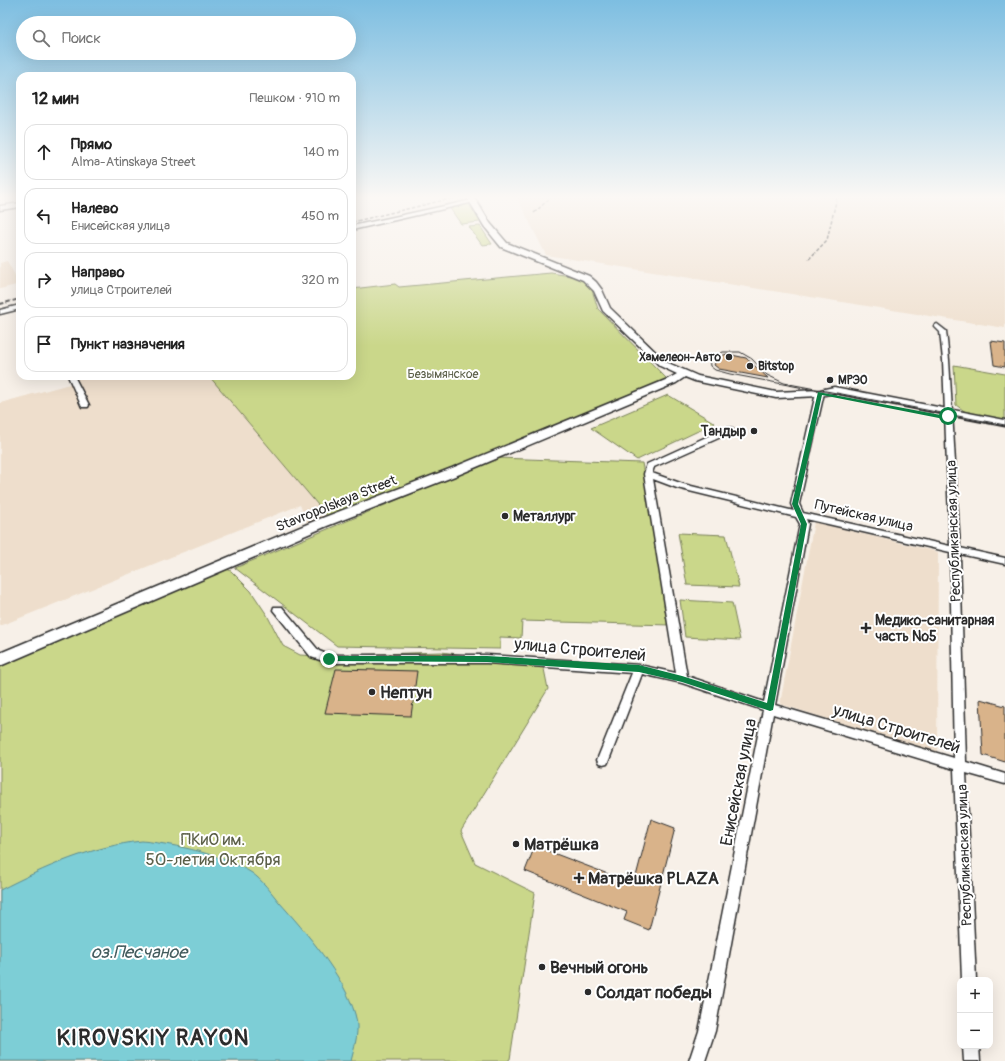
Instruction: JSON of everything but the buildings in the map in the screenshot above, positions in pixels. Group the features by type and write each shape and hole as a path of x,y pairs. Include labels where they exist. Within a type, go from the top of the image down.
{"street":[{"path":"509,247 586,278 598,290 606,309 618,322 663,364 683,374 776,395 820,393 948,415 1005,423"},
{"path":"0,312 16,308"},
{"name":"Республиканская улица","path":"937,326 943,330 946,360 955,550 960,765 969,977"},
{"name":"Stavropolskaya Street","path":"0,660 322,523 463,468 672,381 683,374"},
{"path":"73,380 85,405"},
{"name":"Енисейская улица","path":"697,1061 707,1032 804,524 795,504 820,393"},
{"path":"948,415 1005,429"},
{"path":"682,679 648,474 650,466 729,430"},
{"name":"Путейская улица","path":"648,474 680,486 800,515 1005,561"},
{"name":"улица Строителей","path":"278,610 315,654 329,659 487,659 639,668 682,679 770,708 1005,779"},
{"path":"603,760 639,668"},
{"path":"971,1049 972,1061"}],"shaded area":[{"path":"542,247 1005,247 1005,328 546,255"},
{"path":"7,261 16,277 16,285 0,289 0,263"},
{"path":"76,380 212,380 329,518 308,526 300,505 0,626 0,403 77,382"},
{"name":"Медико-санитарная часть №5","path":"814,522 938,552 937,753 780,704"}],"green space":[{"name":"Безымянское","path":"551,273 577,277 588,284 592,290 598,309 669,381 329,518 212,380 356,380 356,289 395,284 399,287"},
{"path":"954,365 1005,374 1005,420 967,413 956,405"},
{"path":"668,395 715,423 637,460 591,428"},
{"name":"Металлург","path":"497,458 642,463 670,625 522,621 521,638 500,637 500,649 337,646 235,568"},
{"path":"678,533 726,535 739,587 687,585"},
{"name":"ПКиО им. 50-летия Октября","path":"217,564 231,571 251,591 267,615 283,646 300,655 317,656 441,652 543,664 548,689 461,831 475,863 535,893 510,1059 507,1061 0,1061 0,658"},
{"path":"680,600 732,603 740,640 685,637"}],"water":[{"name":"оз.Песчаное","path":"142,841 199,851 214,856 252,873 263,883 312,940 333,970 350,999 357,1026 351,1061 0,1061 0,890 34,873 69,859 105,848"}],"tram line":[{"path":"1005,425 784,383 767,375 752,359 740,352 723,352 709,359 710,366 715,370 730,374 1005,426"}],"railway":[{"path":"809,259 821,247"},
{"path":"0,304 16,300"}],"place":[{"name":"Хамелеон-Авто","path":"729,357"},
{"name":"Bitstop","path":"750,366"},
{"name":"МРЭО","path":"830,380"},
{"name":"Тандыр","path":"754,431"},
{"name":"Металлург","path":"505,516"},
{"name":"Медико-санитарная часть №5","path":"866,628"},
{"name":"Нептун","path":"372,692"},
{"name":"Матрёшка","path":"516,844"},
{"name":"Матрёшка PLAZA","path":"579,878"},
{"name":"Вечный огонь","path":"542,967"},
{"name":"Солдат победы","path":"588,992"}],"district":[{"name":"KIROVSKIY RAYON","path":"153,1037"}],"route":[{"path":"329,659 487,659 639,668 682,679 770,708 804,524 795,504 820,393 949,418 948,416"}]}
